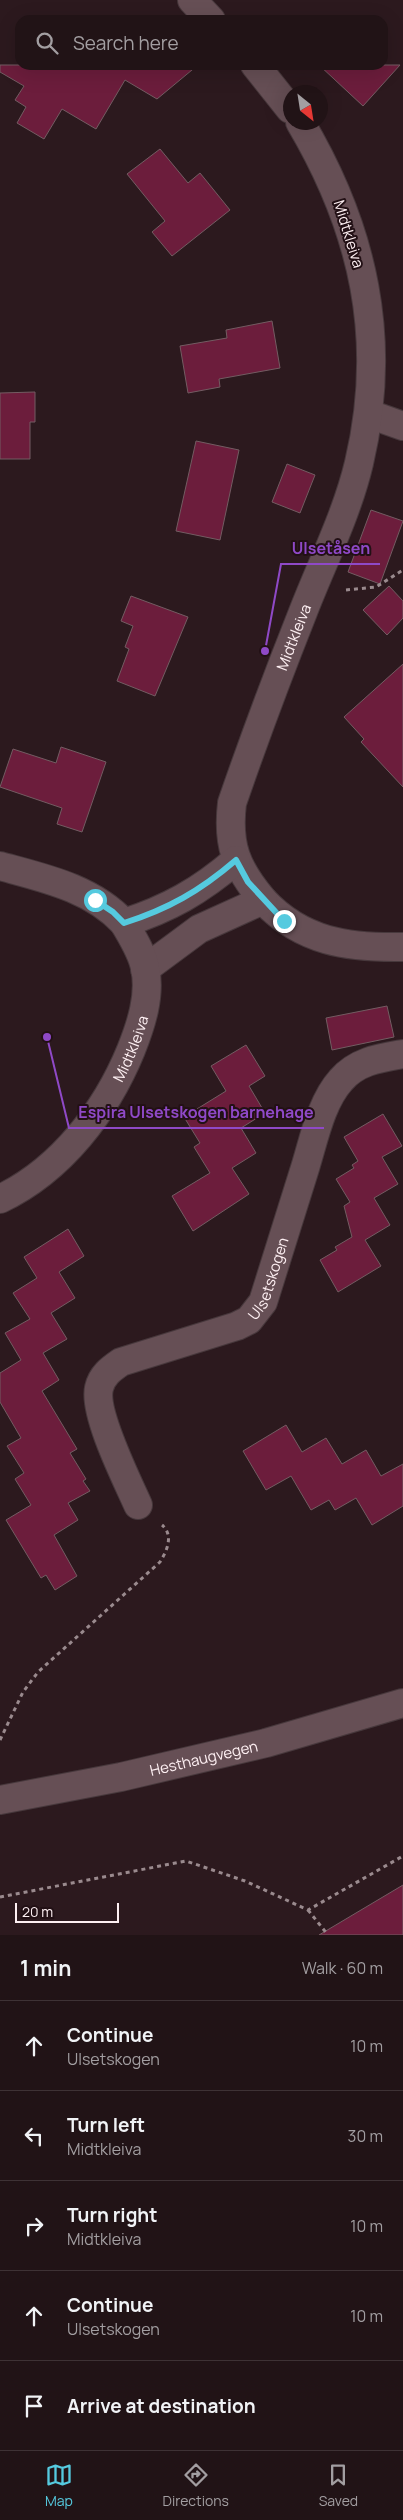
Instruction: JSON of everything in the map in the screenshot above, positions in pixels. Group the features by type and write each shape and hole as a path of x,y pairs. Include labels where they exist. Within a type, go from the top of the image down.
{"street":[{"path":"192,0 206,15"},
{"path":"259,70 283,100"},
{"name":"Midtkleiva","path":"263,900 248,882 236,860 230,824 232,803 303,612 342,517 359,465 369,414 373,370 365,291 356,249 331,180 304,130"},
{"path":"369,414 403,426"},
{"path":"0,866 61,883 95,900 113,912 124,923 155,913 183,900 236,860"},
{"path":"145,968 199,929 263,900 284,921 319,939 365,948 403,947"},
{"name":"Midtkleiva","path":"0,1199 39,1174 70,1146 101,1109 120,1076 137,1036 146,994 145,968 137,945 124,923"},
{"name":"Ulsetskogen","path":"138,1505 102,1416 98,1399 102,1379 121,1362 249,1320 263,1302 318,1126 334,1088 342,1079 363,1063 403,1054"},
{"name":"Hesthaugvegen","path":"0,1800 120,1777 256,1745 403,1703"}],"path":[{"path":"337,590 376,587 403,570"},
{"path":"0,1740 23,1692 38,1672 160,1562 167,1551 168,1539 166,1528 160,1522"},
{"path":"308,1910 403,1856"},
{"path":"0,1897 186,1861 245,1881 308,1910 328,1935"}],"building":[{"path":"0,65 15,65 15,70 192,70 157,99 125,80 96,129 62,109 44,139 17,123 26,107 15,100 24,86 0,72"},
{"path":"388,65 400,65 363,106 324,70 388,70"},
{"path":"160,149 188,183 200,173 230,210 172,256 152,232 165,221 127,174"},
{"path":"272,321 280,368 219,379 220,387 188,393 180,346 227,338 226,330"},
{"path":"35,392 35,422 30,422 30,459 0,459 0,393"},
{"path":"196,441 239,450 220,540 176,531"},
{"path":"287,464 315,475 300,513 272,502"},
{"path":"371,510 403,521 380,584 348,572"},
{"path":"389,586 403,601 403,618 387,635 363,610"},
{"path":"131,596 188,617 155,696 117,681 129,649 125,647 133,626 121,621"},
{"path":"403,664 403,787 361,742 364,739 344,717"},
{"path":"61,747 106,762 82,832 57,824 62,808 0,787 13,749 56,763"},
{"path":"387,1006 394,1037 332,1050 326,1018"},
{"path":"246,1045 265,1076 249,1086 265,1113 241,1128 256,1153 232,1168 249,1194 193,1231 172,1196 210,1173 194,1147 200,1143 184,1117 226,1091 211,1066"},
{"path":"383,1114 402,1146 382,1157 398,1184 374,1198 390,1225 365,1240 381,1266 338,1292 320,1260 337,1250 335,1247 352,1237 344,1206 350,1202 336,1179 354,1168 352,1165 358,1161 344,1137"},
{"path":"68,1229 84,1256 59,1272 75,1298 51,1313 67,1339 43,1353 59,1380 42,1391 77,1449 70,1453 86,1479 83,1481 90,1491 68,1503 78,1520 54,1535 77,1576 55,1590 46,1575 41,1578 6,1520 31,1505 15,1479 24,1473 7,1446 21,1438 0,1402 0,1373 21,1360 5,1333 30,1319 13,1293 37,1278 24,1257"},
{"path":"286,1425 302,1452 326,1438 342,1464 366,1450 381,1476 403,1464 403,1506 372,1525 356,1498 335,1510 329,1500 311,1510 291,1476 266,1490 243,1451"},
{"path":"403,1885 403,1935 319,1935"}],"place":[{"name":"Ulsetåsen","path":"265,651"},
{"name":"Espira Ulsetskogen barnehage","path":"47,1037"}],"route":[{"path":"95,900 113,912 124,923 155,913 183,900 216,877 236,860 248,882 272,911 284,921"}]}
